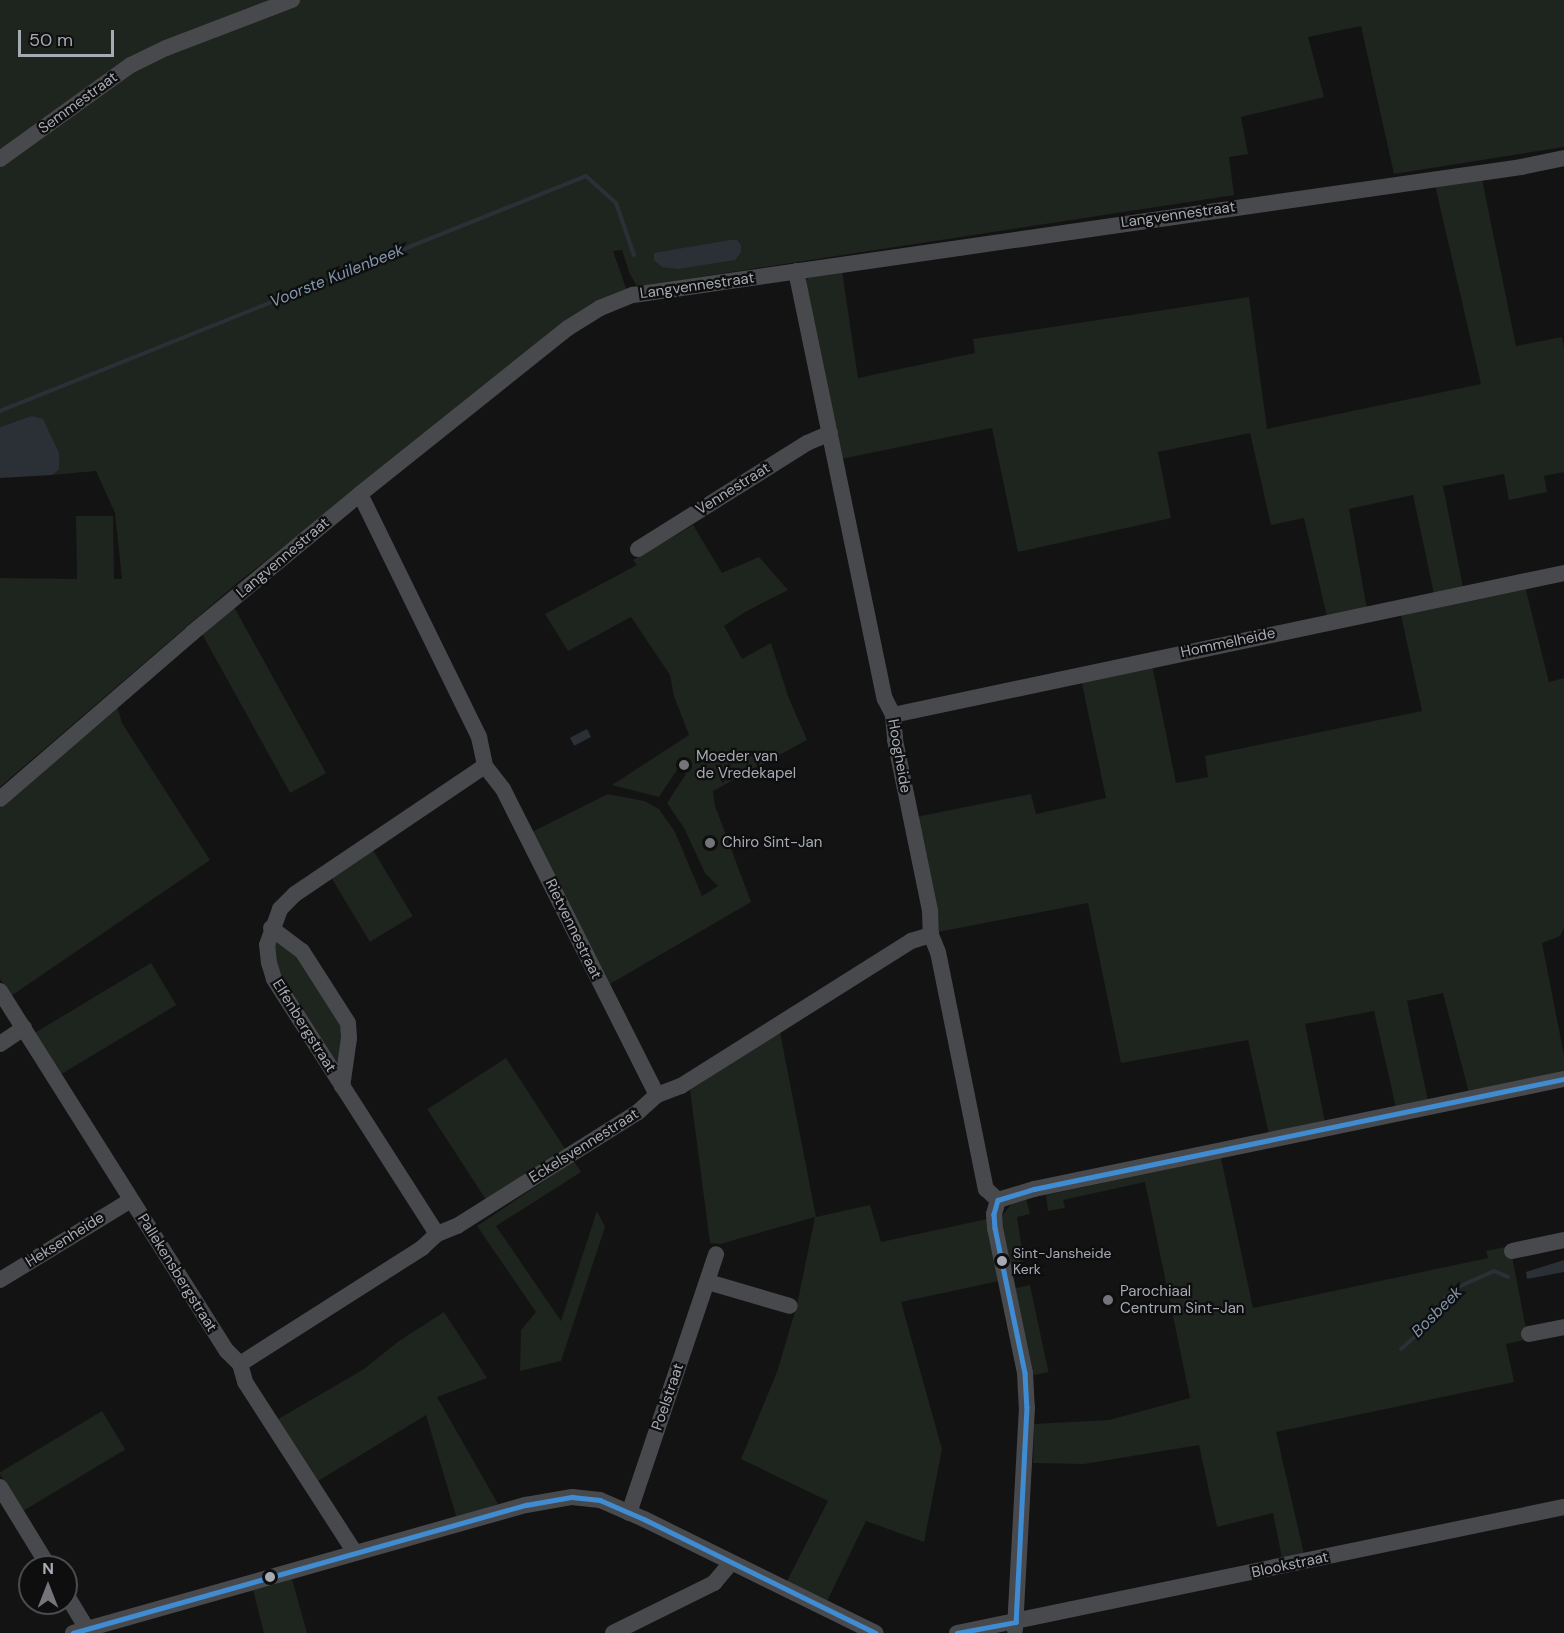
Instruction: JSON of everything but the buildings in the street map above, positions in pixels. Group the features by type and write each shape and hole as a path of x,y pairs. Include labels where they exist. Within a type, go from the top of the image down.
{"street":[{"name":"Semmestraat","path":"0,159 132,65 166,48 292,0"},
{"name":"Langvennestraat","path":"0,799 192,633 360,494 568,328 600,308 633,295 1521,167 1564,158"},
{"name":"Hoogheide","path":"796,271 885,699 893,715 895,740 930,911 931,935 938,952 986,1189 998,1200"},
{"name":"Vennestraat","path":"638,549 807,443 830,433"},
{"name":"Rietvennestraat","path":"360,494 479,737 485,766 503,789 657,1095"},
{"name":"Hommelheide","path":"893,715 1564,573"},
{"name":"Elfenbergstraat","path":"436,1234 274,979 267,945 271,928 280,909 295,894 485,766"},
{"name":"Elfenbergstraat","path":"271,928 302,951 348,1023 349,1038 342,1087"},
{"name":"Eckelsvennestraat","path":"240,1364 423,1248 436,1234 457,1226 638,1112 657,1095 681,1086 911,941 931,935"},
{"name":"Pallekensbergstraat","path":"0,991 227,1351 240,1364 245,1382 355,1553"},
{"path":"0,1044 24,1028"},
{"path":"1015,1628 1027,1407 1025,1373 995,1228 994,1214 998,1200 1023,1192 1564,1079"},
{"name":"Heksenheide","path":"0,1280 131,1200"},
{"path":"1512,1251 1564,1240"},
{"name":"Poelstraat","path":"629,1513 716,1254"},
{"path":"708,1282 790,1306"},
{"path":"1529,1334 1564,1327"},
{"path":"0,1486 43,1555"},
{"path":"74,1615 80,1631 550,1499 572,1497 600,1500 876,1633"},
{"name":"Blookstraat","path":"957,1633 1015,1628 1564,1507"},
{"path":"614,1633 714,1583 731,1563"}],"shaded area":[{"path":"0,0 1564,0 1564,147 1394,174 1361,26 1308,37 1324,97 1241,117 1248,154 1229,157 1234,195 641,286 636,285 629,272 622,250 613,251 627,291 354,492 242,579 0,787 0,578 77,579 76,516 113,516 114,579 122,579 115,513 96,471 52,475 59,470 31,416 0,427"},
{"path":"1482,179 1516,346 1562,337 1564,347 1564,472 1544,476 1547,492 1509,500 1504,474 1443,486 1463,587 1434,594 1413,495 1349,509 1367,609 1327,617 1304,518 1271,525 1250,433 1158,452 1171,518 1018,552 992,428 841,459 804,283 810,275 842,271 858,378 975,353 973,339 1249,297 1267,429 1481,384 1435,185"},
{"path":"737,240 741,245 741,252 735,260 678,269 662,267 654,260 654,253"},
{"path":"31,416 43,419 59,453 59,470 52,475 0,478 0,427"},
{"path":"693,525 722,573 759,557 788,590 745,612 724,626 742,659 771,643 788,696 807,740 713,791 715,806 751,902 610,984 532,832 608,794 644,801 659,809 675,832 702,896 718,886 705,873 684,828 667,803 686,774 677,770 659,797 612,785 689,735 674,696 670,675 631,617 568,651 545,614 637,565 633,560"},
{"path":"1525,586 1549,682 1564,678 1564,928 1560,936 1542,943 1564,1055 1564,1072 1469,1093 1443,993 1407,1001 1428,1101 1396,1108 1374,1011 1305,1024 1325,1122 1269,1134 1248,1040 1121,1063 1088,903 938,932 916,817 1031,794 1036,814 1106,798 1081,679 1152,664 1176,783 1208,777 1205,756 1422,711 1400,611"},
{"path":"234,607 326,773 290,793 198,627"},
{"path":"117,706 122,723 210,860 11,996 0,979 0,808"},
{"path":"587,729 591,737 574,746 570,738"},
{"path":"373,850 413,916 370,942 330,876"},
{"path":"276,942 296,951 343,1028 341,1062 336,1063 278,975 273,945"},
{"path":"151,963 176,1005 60,1075 34,1033"},
{"path":"780,1032 816,1217 870,1205 881,1242 987,1219 999,1281 901,1302 942,1449 924,1542 866,1521 827,1601 787,1581 828,1501 741,1459 777,1372 797,1305 815,1217 720,1244 710,1243 690,1090"},
{"path":"506,1058 566,1151 488,1202 427,1109"},
{"path":"1221,1158 1253,1308 1488,1258 1486,1251 1510,1246 1528,1339 1506,1344 1514,1382 1276,1432 1304,1554 1282,1558 1273,1513 1217,1527 1199,1445 1084,1464 1033,1463 1034,1424 1109,1420 1190,1398 1145,1182 1063,1200 1065,1208 1048,1211 1046,1195"},
{"path":"574,1161 581,1172 496,1226 561,1321 597,1211 605,1227 561,1361 520,1371 521,1330 536,1312 477,1226"},
{"path":"1026,1198 1030,1214 1017,1217 1026,1274 1013,1275 1000,1218 1013,1202"},
{"path":"1564,1260 1564,1272 1527,1279 1526,1272"},
{"path":"1030,1285 1049,1372 1034,1375 1015,1288"},
{"path":"444,1312 487,1378 437,1397 498,1504 457,1519 426,1415 315,1483 275,1421 364,1369 399,1341"},
{"path":"102,1411 125,1450 22,1511 0,1472"},
{"path":"292,1579 307,1633 264,1633 253,1590"}],"waterway":[{"name":"Voorste Kuilenbeek","path":"0,411 586,176 616,203 634,255"},
{"name":"Bosbeek","path":"1401,1349 1419,1333 1447,1296 1456,1288 1494,1271 1508,1277"}],"transit line":[{"path":"998,1200 1034,1189 1564,1079"},
{"path":"998,1200 994,1214 995,1228 1025,1373 1027,1407 1016,1622"},
{"path":"73,1633 526,1505 572,1497 600,1500 644,1519 876,1633"},
{"path":"957,1633 1016,1622"}],"place":[{"name":"Moeder van de Vredekapel","path":"684,765"},
{"name":"Chiro Sint-Jan","path":"710,843"},
{"name":"Sint-Jansheide Kerk","path":"1002,1261"},
{"name":"Parochiaal Centrum Sint-Jan","path":"1108,1300"}]}
